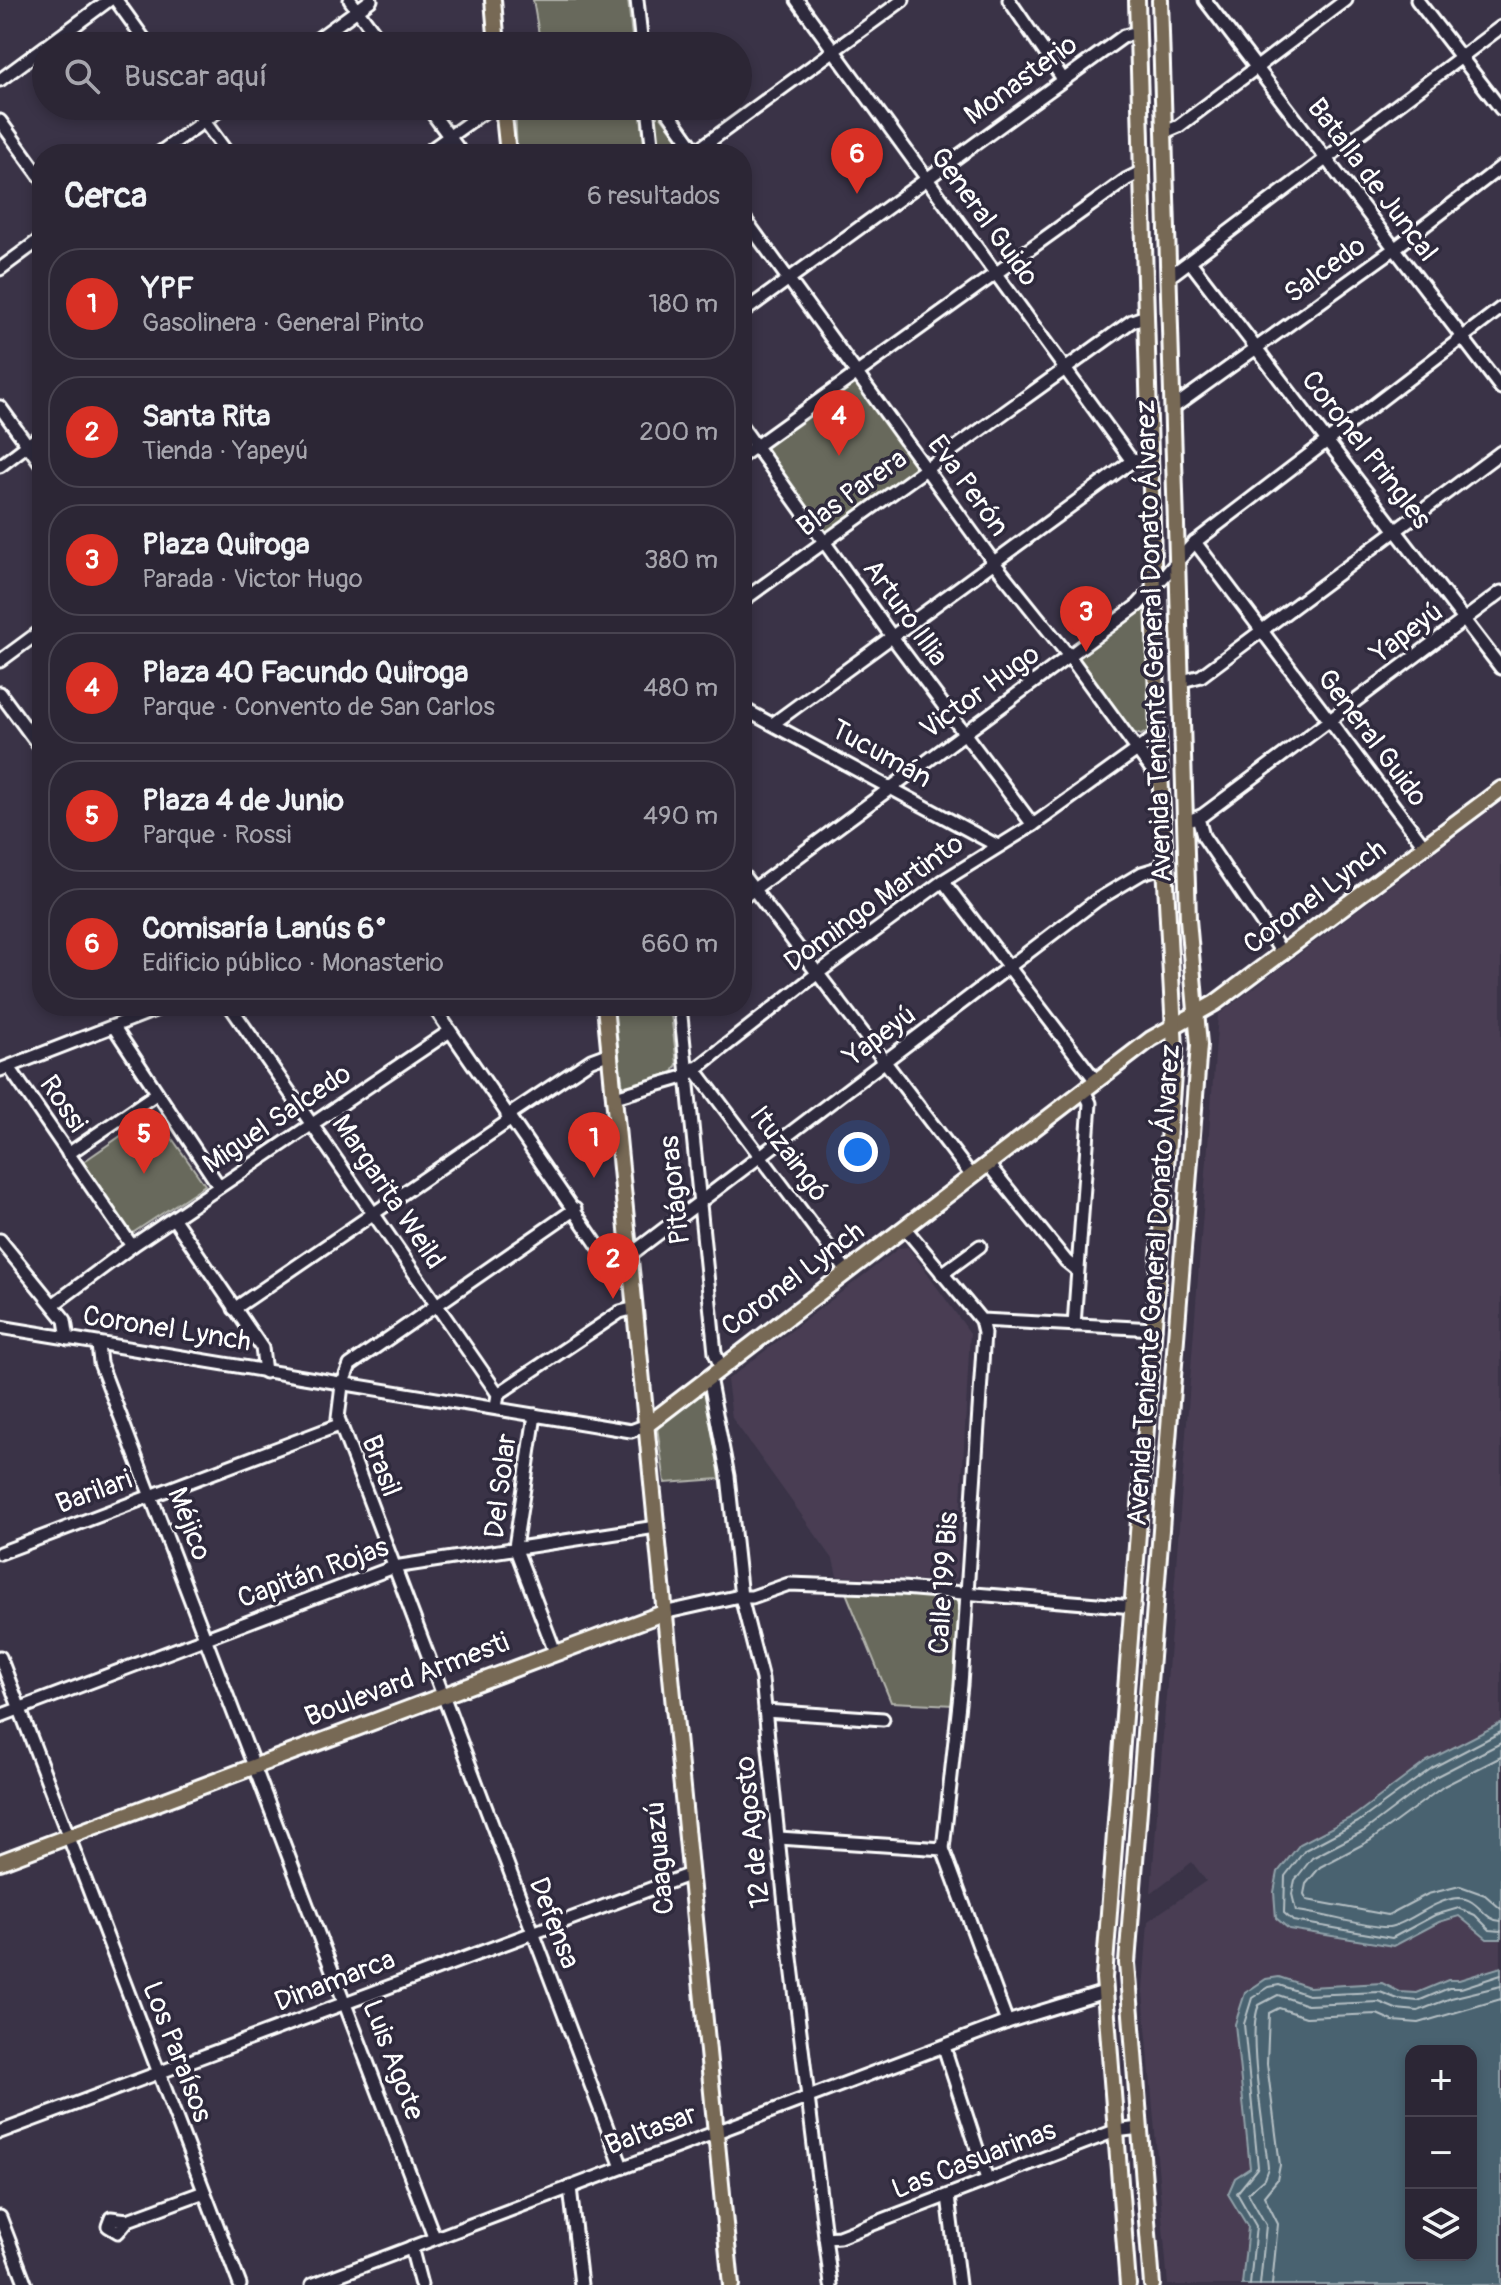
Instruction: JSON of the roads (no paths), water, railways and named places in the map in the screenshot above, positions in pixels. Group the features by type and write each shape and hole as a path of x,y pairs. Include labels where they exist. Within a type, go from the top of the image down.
{"main road":[{"path":"493,0 496,32"},
{"name":"Avenida Teniente General Donato Álvarez","path":"1128,2285 1104,1992 1155,1329 1174,1026 1158,735 1137,0"},
{"name":"Avenida Teniente General Donato Álvarez","path":"1152,2285 1127,1963 1197,1068 1186,839 1192,820 1176,561 1160,0"},
{"path":"504,120 507,144"},
{"name":"Coronel Lynch","path":"647,1425 1151,1039 1195,1014 1283,954 1501,789"},
{"name":"Caaguazú","path":"606,1016 688,1875 731,2285"},
{"name":"Boulevard Armesti","path":"0,1862 663,1613"}],"street":[{"path":"65,32 109,0"},
{"path":"116,0 139,32"},
{"path":"324,32 354,5 371,0"},
{"path":"637,0 640,32"},
{"name":"General Guido","path":"797,0 1132,461"},
{"path":"752,111 903,0"},
{"path":"1009,0 1063,79"},
{"name":"Batalla de Juncal","path":"1205,0 1501,388"},
{"path":"1165,132 1179,126 1346,0"},
{"path":"1417,0 1501,109"},
{"path":"354,5 374,32"},
{"path":"1170,276 1501,27"},
{"name":"Monasterio","path":"752,306 1063,79 1124,36 1137,32"},
{"path":"0,80 32,56"},
{"path":"437,120 455,144"},
{"path":"438,144 472,120"},
{"path":"649,120 652,144"},
{"path":"673,120 689,144"},
{"path":"707,144 740,120"},
{"path":"0,121 32,165"},
{"path":"172,144 204,121 221,144"},
{"name":"Salcedo","path":"1174,407 1394,249 1501,167"},
{"path":"752,450 1127,179 1141,172"},
{"name":"Eva Perón","path":"752,229 995,564 1069,656 1160,781"},
{"path":"0,269 32,245"},
{"name":"Coronel Pringles","path":"1191,263 1501,668"},
{"name":"Victor Hugo","path":"754,889 1069,656 1155,589 1195,542 1501,308"},
{"name":"Blas Parera","path":"752,594 1132,321 1146,316"},
{"path":"0,407 32,451"},
{"name":"Arturo Illia","path":"752,441 893,638 1033,825"},
{"path":"0,466 32,442"},
{"path":"1182,681 1201,676 1501,452"},
{"path":"774,723 1132,461 1151,459"},
{"name":"General Guido","path":"1195,542 1425,847"},
{"name":"Yapeyú","path":"1192,820 1329,722 1501,592"},
{"path":"0,661 32,637"},
{"path":"0,693 32,736"},
{"name":"Tucumán","path":"752,713 996,845"},
{"name":"Domingo Martinto","path":"615,1097 690,1072 943,881 996,845 1033,825 1158,735"},
{"path":"1192,820 1283,954"},
{"path":"1186,839 1203,836"},
{"name":"Yapeyú","path":"630,1255 1097,900 1142,873 1165,866"},
{"path":"943,881 1010,966 1090,1085 1074,1325"},
{"path":"752,886 971,1175"},
{"path":"5,1069 141,1016"},
{"name":"Margarita Weild","path":"237,1016 498,1394"},
{"path":"440,1016 618,1274 632,1277"},
{"name":"Pitágoras","path":"682,1016 690,1072 715,1353 721,1367"},
{"path":"114,1027 219,1186"},
{"name":"Miguel Salcedo","path":"54,1304 219,1186 450,1031"},
{"path":"234,1309 373,1215 591,1060 610,1053"},
{"name":"Rossi","path":"5,1069 132,1246"},
{"name":"Ituzaingó","path":"690,1072 761,1156 846,1270"},
{"path":"68,1154 156,1094"},
{"path":"987,1163 1066,1261 1077,1270"},
{"path":"342,1385 350,1365 575,1209"},
{"path":"174,1219 266,1355 265,1372"},
{"path":"904,1227 981,1320 1155,1329"},
{"path":"0,1240 54,1304 68,1327 68,1339"},
{"path":"942,1274 980,1246"},
{"path":"496,1408 498,1394 620,1312 635,1308"},
{"name":"Calle 199 Bis","path":"943,1849 968,1594 984,1333 981,1320"},
{"name":"Coronel Lynch","path":"0,1327 631,1431 647,1425"},
{"name":"Méjico","path":"98,1345 100,1363 256,1765"},
{"name":"12 de Agosto","path":"709,1377 728,1476 741,1597 762,1679 831,2285"},
{"name":"Brasil","path":"342,1385 339,1425 441,1696"},
{"name":"Del Solar","path":"535,1415 515,1547 555,1652"},
{"name":"Barilari","path":"0,1553 339,1425"},
{"name":"Capitán Rojas","path":"0,1716 394,1567 656,1527"},
{"name":"Boulevard Armesti","path":"663,1613 752,1597 781,1585 841,1585 1134,1607"},
{"name":"Los Paraísos","path":"0,1657 240,2285"},
{"name":"Defensa","path":"441,1696 622,2167"},
{"path":"765,1711 883,1719"},
{"name":"Luis Agote","path":"256,1765 434,2237"},
{"path":"779,1838 943,1849 1007,2022"},
{"name":"Dinamarca","path":"0,2132 688,1875"},
{"name":"Baltasar","path":"317,2284 434,2237 1007,2022 1104,1992"},
{"path":"944,2047 987,2179"},
{"name":"Las Casuarinas","path":"825,2238 839,2237 1115,2131 1140,2128"},
{"path":"570,2187 581,2285"},
{"path":"128,2220 204,2192"},
{"path":"948,2196 959,2285"},
{"path":"0,2217 26,2285"},
{"path":"411,2247 421,2285"}],"water":[{"path":"1501,1723 1501,1939 1487,1939 1459,1916 1439,1922 1394,1946 1289,1929 1276,1918 1274,1892 1278,1872 1300,1844 1354,1816 1427,1761"},
{"path":"1501,1967 1501,2285 1242,2285 1248,2227 1228,2194 1235,2178 1250,2168 1235,2024 1245,1993 1266,1979 1279,1977 1309,1987 1382,1983 1400,1992 1417,1993 1448,1980 1459,1980"}],"place":[{"name":"Comisaría Lanús 6°","path":"857,194"},
{"name":"Plaza 40 Facundo Quiroga","path":"839,456"},
{"name":"Plaza Quiroga","path":"1086,652"},
{"name":"Plaza 4 de Junio","path":"144,1174"},
{"name":"YPF","path":"594,1178"},
{"name":"Santa Rita","path":"613,1299"}]}
